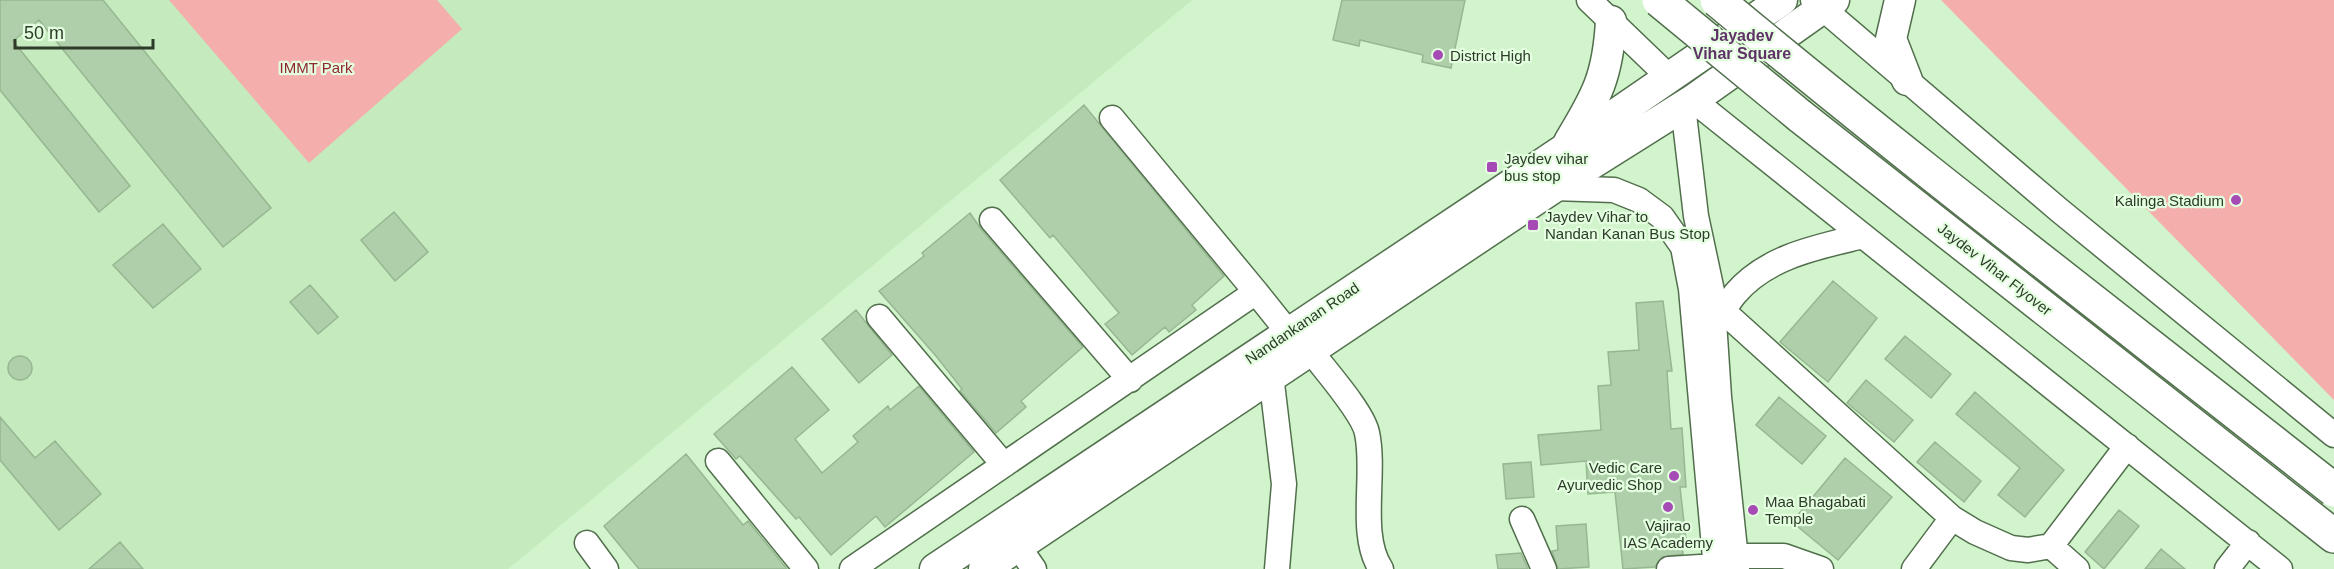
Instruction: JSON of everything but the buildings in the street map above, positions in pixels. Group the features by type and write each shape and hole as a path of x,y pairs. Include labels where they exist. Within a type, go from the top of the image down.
{"highway":[{"name":"Jaydev Vihar Flyover","path":"1659,0 1800,116 2334,536"},
{"path":"1717,0 1884,138 2068,279 2334,490"}],"main road":[{"name":"Nandankanan Road","path":"984,569 1026,557 1271,375 1299,341 1564,149 1782,0"},
{"path":"1900,0 1891,39 1906,80"},
{"name":"Nandankanan Road","path":"935,569 1299,341 1553,188 1688,103 1823,3"},
{"path":"1564,149 1590,107 1606,72 1611,21"}],"street":[{"path":"1589,0 1670,78"},
{"path":"1823,3 1906,80 2059,210 2334,435"},
{"path":"1688,103 1863,236 2280,569"},
{"path":"1688,103 1690,179 1719,318 1726,565"},
{"path":"1112,118 1299,341 1367,430 1372,463 1369,515 1375,559 1381,569"},
{"path":"1553,188 1614,190 1639,200 1662,217 1683,247 1692,289 1726,565"},
{"path":"993,220 1130,380"},
{"path":"1719,318 1736,292 1773,263 1794,254 1863,236"},
{"path":"852,569 1256,292"},
{"path":"879,317 1004,465"},
{"path":"1719,318 1952,518 1982,536 2012,548 2028,550 2051,546 2127,447"},
{"path":"1271,375 1284,484 1277,569"},
{"path":"718,461 806,569"},
{"path":"1914,569 1952,518"},
{"path":"1522,519 1544,569"},
{"path":"2227,569 2248,542"},
{"path":"587,543 606,569"},
{"path":"2051,546 2077,569"},
{"path":"1669,569 1726,565 1784,556 1821,569"}],"shaded area":[{"path":"0,0 1192,0 508,569 0,569"}],"green space":[{"name":"IMMT Park","path":"169,0 437,0 462,29 309,163"},
{"name":"Kalinga Stadium","path":"1941,0 2334,0 2334,400"}],"place":[{"name":"District High","path":"1438,55"},
{"name":"Jaydev vihar bus stop","path":"1492,167"},
{"name":"Kalinga Stadium","path":"2236,200"},
{"name":"Jaydev Vihar to Nandan Kanan Bus Stop","path":"1533,225"},
{"name":"Vedic Care Ayurvedic Shop","path":"1674,476"},
{"name":"Vajirao IAS Academy","path":"1668,507"},
{"name":"Maa Bhagabati Temple","path":"1753,510"}],"district":[{"name":"Jayadev Vihar Square","path":"1742,44"}]}
